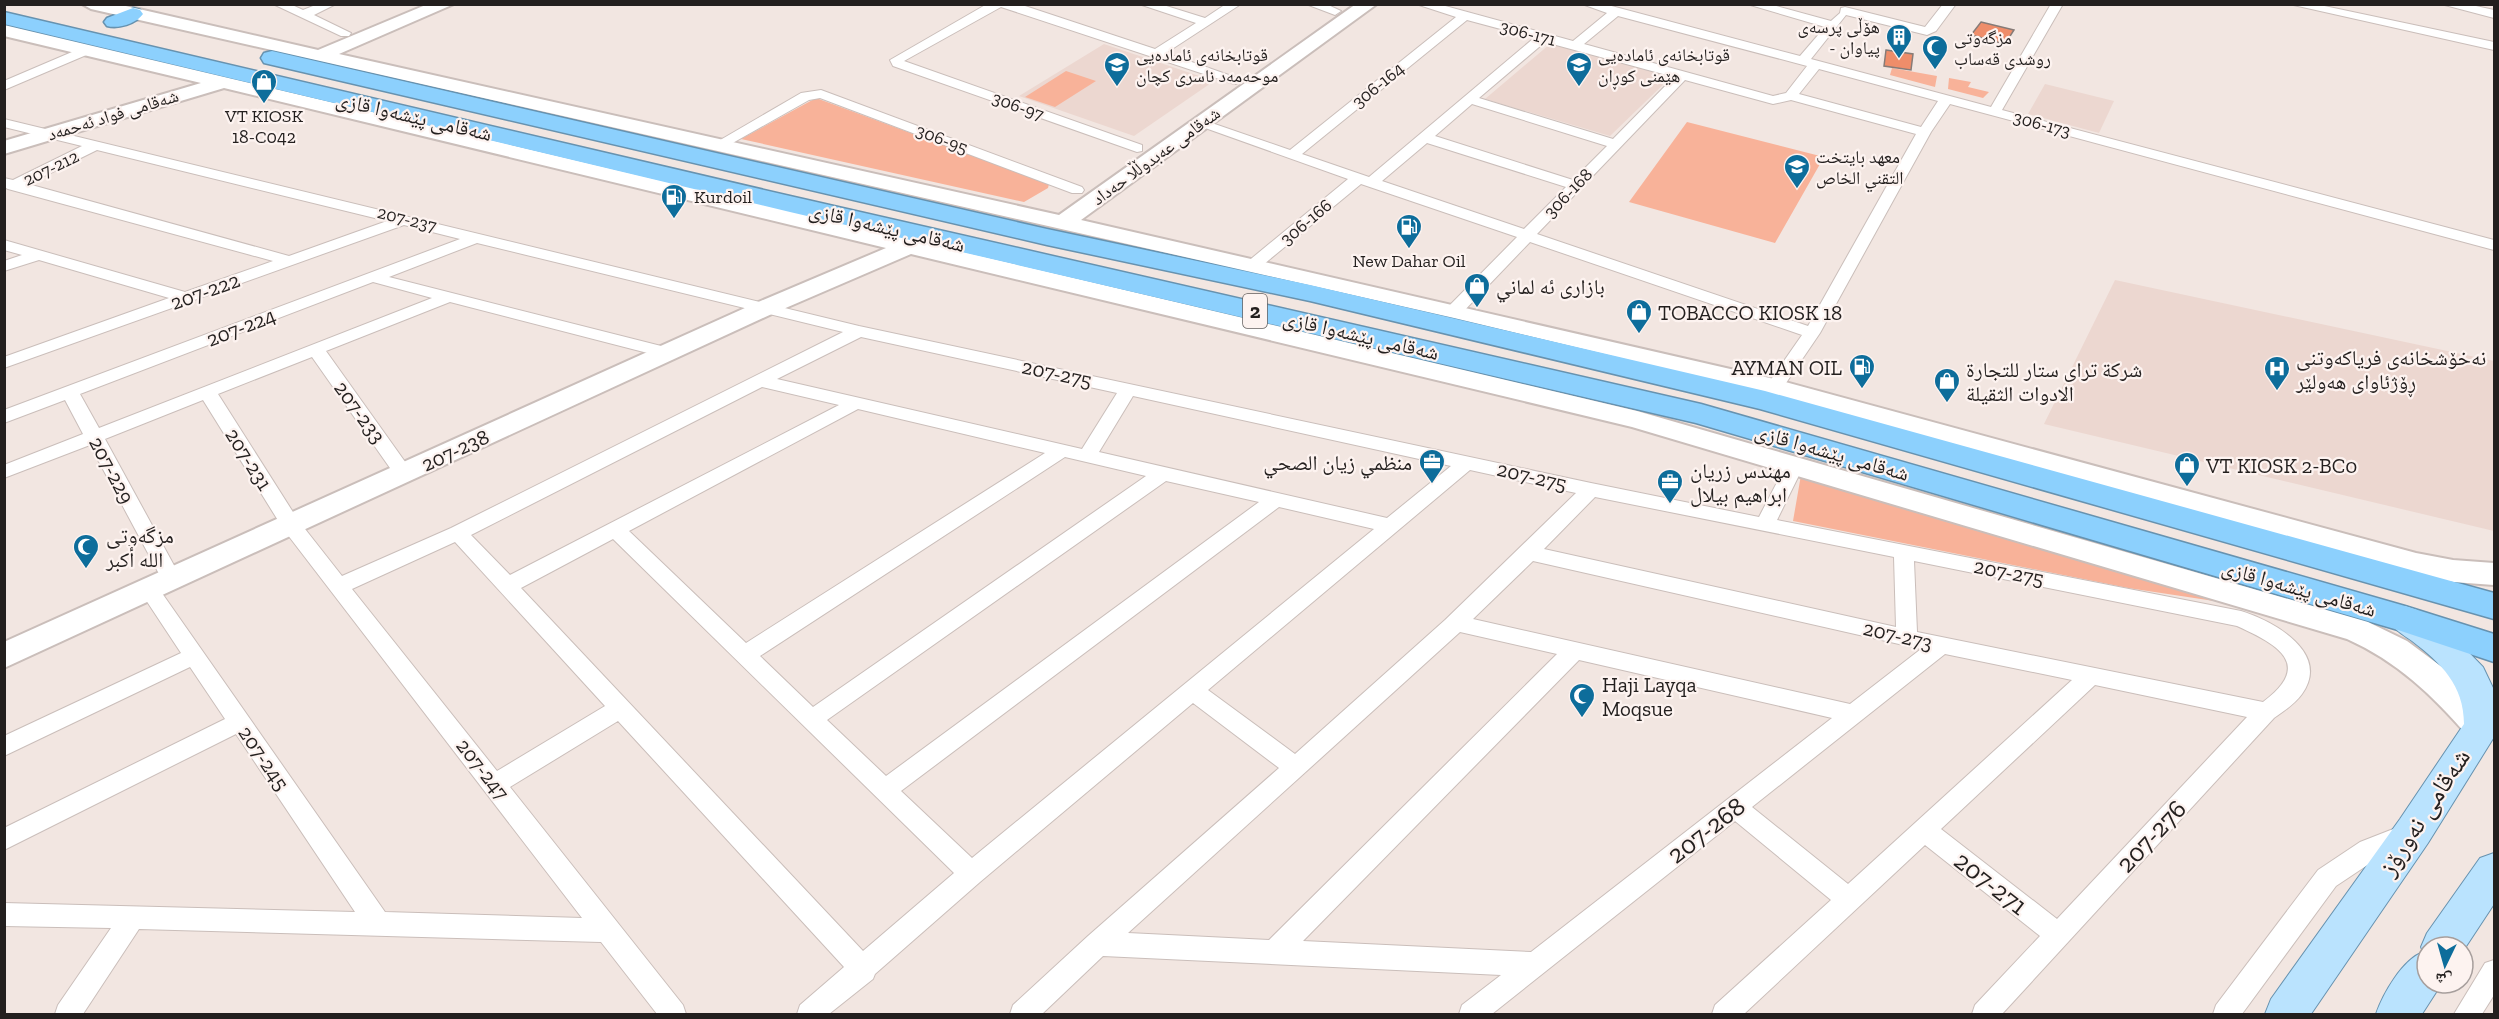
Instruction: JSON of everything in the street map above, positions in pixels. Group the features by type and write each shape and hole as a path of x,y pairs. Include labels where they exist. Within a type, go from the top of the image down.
{"highway":[{"name":"شەقامی پێشەوا قازی","path":"39,4 105,10 475,98 750,169 814,183 1701,414 1898,483 2404,619 2494,648"},
{"name":"شەقامی پێشەوا قازی","path":"4,18 76,43 514,147 790,204 1037,241 1447,317 1770,394 2372,562 2449,593 2494,606"},
{"path":"725,189 738,188 753,182 756,175 750,169"},
{"path":"790,204 782,199 785,190 799,183 814,183"}],"main road":[{"path":"310,54 417,4"},
{"path":"341,39 445,4"},
{"name":"شەقامی عەبدوڵڵا حەداد","path":"1037,241 1368,4"},
{"name":"شەقامی عەبدوڵڵا حەداد","path":"1037,241 1077,190 1339,8"},
{"path":"105,10 310,54 475,98 717,146 1795,465 1898,483 2357,630 2387,643 2415,660 2486,722"},
{"path":"4,30 76,43 222,82 393,118"},
{"name":"شەقامی فواد ئەحمەد","path":"4,148 222,82"},
{"path":"514,147 907,247 1037,241 1252,266 1447,317"},
{"name":"207-238","path":"4,656 765,308 907,247"},
{"path":"2372,562 2494,574"},
{"path":"2449,593 2494,594"},
{"name":"شەقامی نەورۆز","path":"2286,1014 2414,831 2486,722 2483,708 2470,677 2442,646 2404,619"},
{"path":"2450,935 2494,871"},
{"path":"2397,1014 2415,988"}],"street":[{"path":"279,4 341,39"},
{"path":"302,15 330,4"},
{"name":"306-97","path":"997,4 896,60 898,63 1137,148"},
{"path":"1005,4 1236,80"},
{"path":"1145,4 1207,22"},
{"path":"1157,53 1235,4"},
{"path":"1312,4 1339,8"},
{"name":"306-171","path":"1422,4 1773,100 1791,96"},
{"name":"306-173","path":"1588,4 2494,245"},
{"path":"1753,4 1833,25"},
{"path":"1924,132 1791,96 1833,25 1847,8 1917,31 1932,28 1950,4"},
{"path":"1995,111 2057,4"},
{"path":"2295,4 2494,46"},
{"path":"2364,19 2367,4"},
{"path":"2447,4 2494,14"},
{"path":"1575,46 1615,12"},
{"name":"306-164","path":"1292,155 1465,16"},
{"name":"306-166","path":"1252,266 1424,137 1543,37"},
{"path":"4,86 76,43"},
{"name":"306-168","path":"1447,317 1683,75"},
{"name":"306-95","path":"717,146 806,96 826,95 1077,190"},
{"path":"1770,394 1812,333 1924,132 1947,98"},
{"path":"1469,99 1616,144"},
{"name":"207-237","path":"4,123 765,308"},
{"path":"1201,124 1812,333"},
{"path":"1424,137 1575,185"},
{"name":"207-212","path":"8,185 96,145"},
{"path":"8,185 290,261"},
{"name":"207-222","path":"4,363 406,219"},
{"name":"207-224","path":"4,417 478,237"},
{"path":"4,245 187,298"},
{"path":"4,267 39,255"},
{"path":"371,277 667,353"},
{"path":"4,472 448,297"},
{"name":"207-275","path":"765,308 859,331 1591,490 2241,619 2271,632 2293,652"},
{"path":"339,586 458,533 859,331"},
{"name":"207-233","path":"316,350 404,473"},
{"path":"760,381 1392,526"},
{"path":"1087,456 1128,389"},
{"name":"207-229","path":"70,392 94,436 161,585"},
{"name":"207-231","path":"208,393 291,525"},
{"path":"509,585 856,403"},
{"path":"744,655 1063,450"},
{"path":"810,1014 864,970 972,874 1468,462"},
{"path":"1766,523 1795,465"},
{"path":"811,720 1164,473"},
{"path":"1023,1014 1096,944 1456,623 1530,553 1591,490"},
{"path":"884,791 1276,499"},
{"name":"207-247","path":"291,525 674,1014"},
{"path":"615,529 972,874"},
{"path":"458,533 509,585 864,970"},
{"path":"1904,551 1907,637"},
{"name":"207-273","path":"1530,553 1941,645 2266,712"},
{"name":"207-245","path":"161,585 194,656 378,924"},
{"path":"1456,623 1853,714"},
{"name":"207-268","path":"1472,1014 1941,645"},
{"path":"1273,954 1575,650"},
{"name":"207-276","path":"1985,1014 2266,712 2296,685 2299,671 2293,652"},
{"path":"4,747 194,656"},
{"path":"1725,1014 2091,676"},
{"path":"1193,691 1295,767"},
{"path":"495,784 621,708"},
{"path":"4,840 239,722"},
{"path":"1735,807 1849,900"},
{"name":"207-271","path":"1924,830 2058,935"},
{"path":"2226,1014 2327,878 2369,850 2414,831"},
{"path":"4,914 608,930"},
{"path":"68,1014 133,917"},
{"path":"1096,944 1273,954 1535,964"},
{"path":"2467,1014 2494,972"}],"shaded area":[{"name":"قوتابخانەی ئامادەیی موحەمەد ناسری کچان","path":"1104,44 1214,81 1134,136 1019,96"},
{"name":"قوتابخانەی ئامادەیی هێمنی کوڕان","path":"1550,44 1671,77 1610,136 1485,99"},
{"path":"1892,68 1937,76 1935,87 1890,75"},
{"path":"1066,71 1096,81 1055,107 1025,97"},
{"path":"1949,78 1971,82 1968,87 1989,92 1983,98 1948,89"},
{"path":"2045,84 2114,101 2099,133 2028,114"},
{"path":"816,98 1049,184 1048,188 1024,202 741,139"},
{"path":"1687,122 1824,157 1775,243 1629,202"},
{"name":"نەخۆشخانەی فریاکەوتنی ڕۆژئاوای هەولێر","path":"2115,280 2494,361 2494,531 2044,424"},
{"path":"1801,475 2234,604 2128,588 1793,521"}],"building":[{"path":"1981,22 2014,30 2005,44 1971,35"},
{"name":"هۆڵی پرسەی - پیاوان","path":"1886,50 1913,54 1911,70 1884,66"}],"place":[{"name":"هۆڵی پرسەی - پیاوان","path":"1899,60"},
{"name":"مزگەوتی روشدی قەساب","path":"1935,71"},
{"name":"قوتابخانەی ئامادەیی موحەمەد ناسری کچان","path":"1117,88"},
{"name":"قوتابخانەی ئامادەیی هێمنی کوڕان","path":"1579,88"},
{"name":"VT KIOSK 18-C042","path":"264,105"},
{"name":"معهد بايتخت التقني الخاص","path":"1797,190"},
{"name":"Kurdoil","path":"674,220"},
{"name":"New Dahar Oil","path":"1409,250"},
{"name":"بازارى ئه لماني","path":"1477,309"},
{"name":"TOBACCO KIOSK 18","path":"1639,335"},
{"name":"AYMAN OIL","path":"1862,390"},
{"name":"نەخۆشخانەی فریاکەوتنی ڕۆژئاوای هەولێر","path":"2277,392"},
{"name":"شركة ترای ستار للتجارة الادوات الثقيلة","path":"1947,404"},
{"name":"منظمي زيان الصحي","path":"1432,485"},
{"name":"VT KIOSK 2-BC0","path":"2187,488"},
{"name":"مهندس زريان ابراهيم بيلال","path":"1670,505"},
{"name":"مزگەوتی الله أكبر","path":"86,570"},
{"name":"Haji Layqa Moqsue","path":"1582,719"}]}
